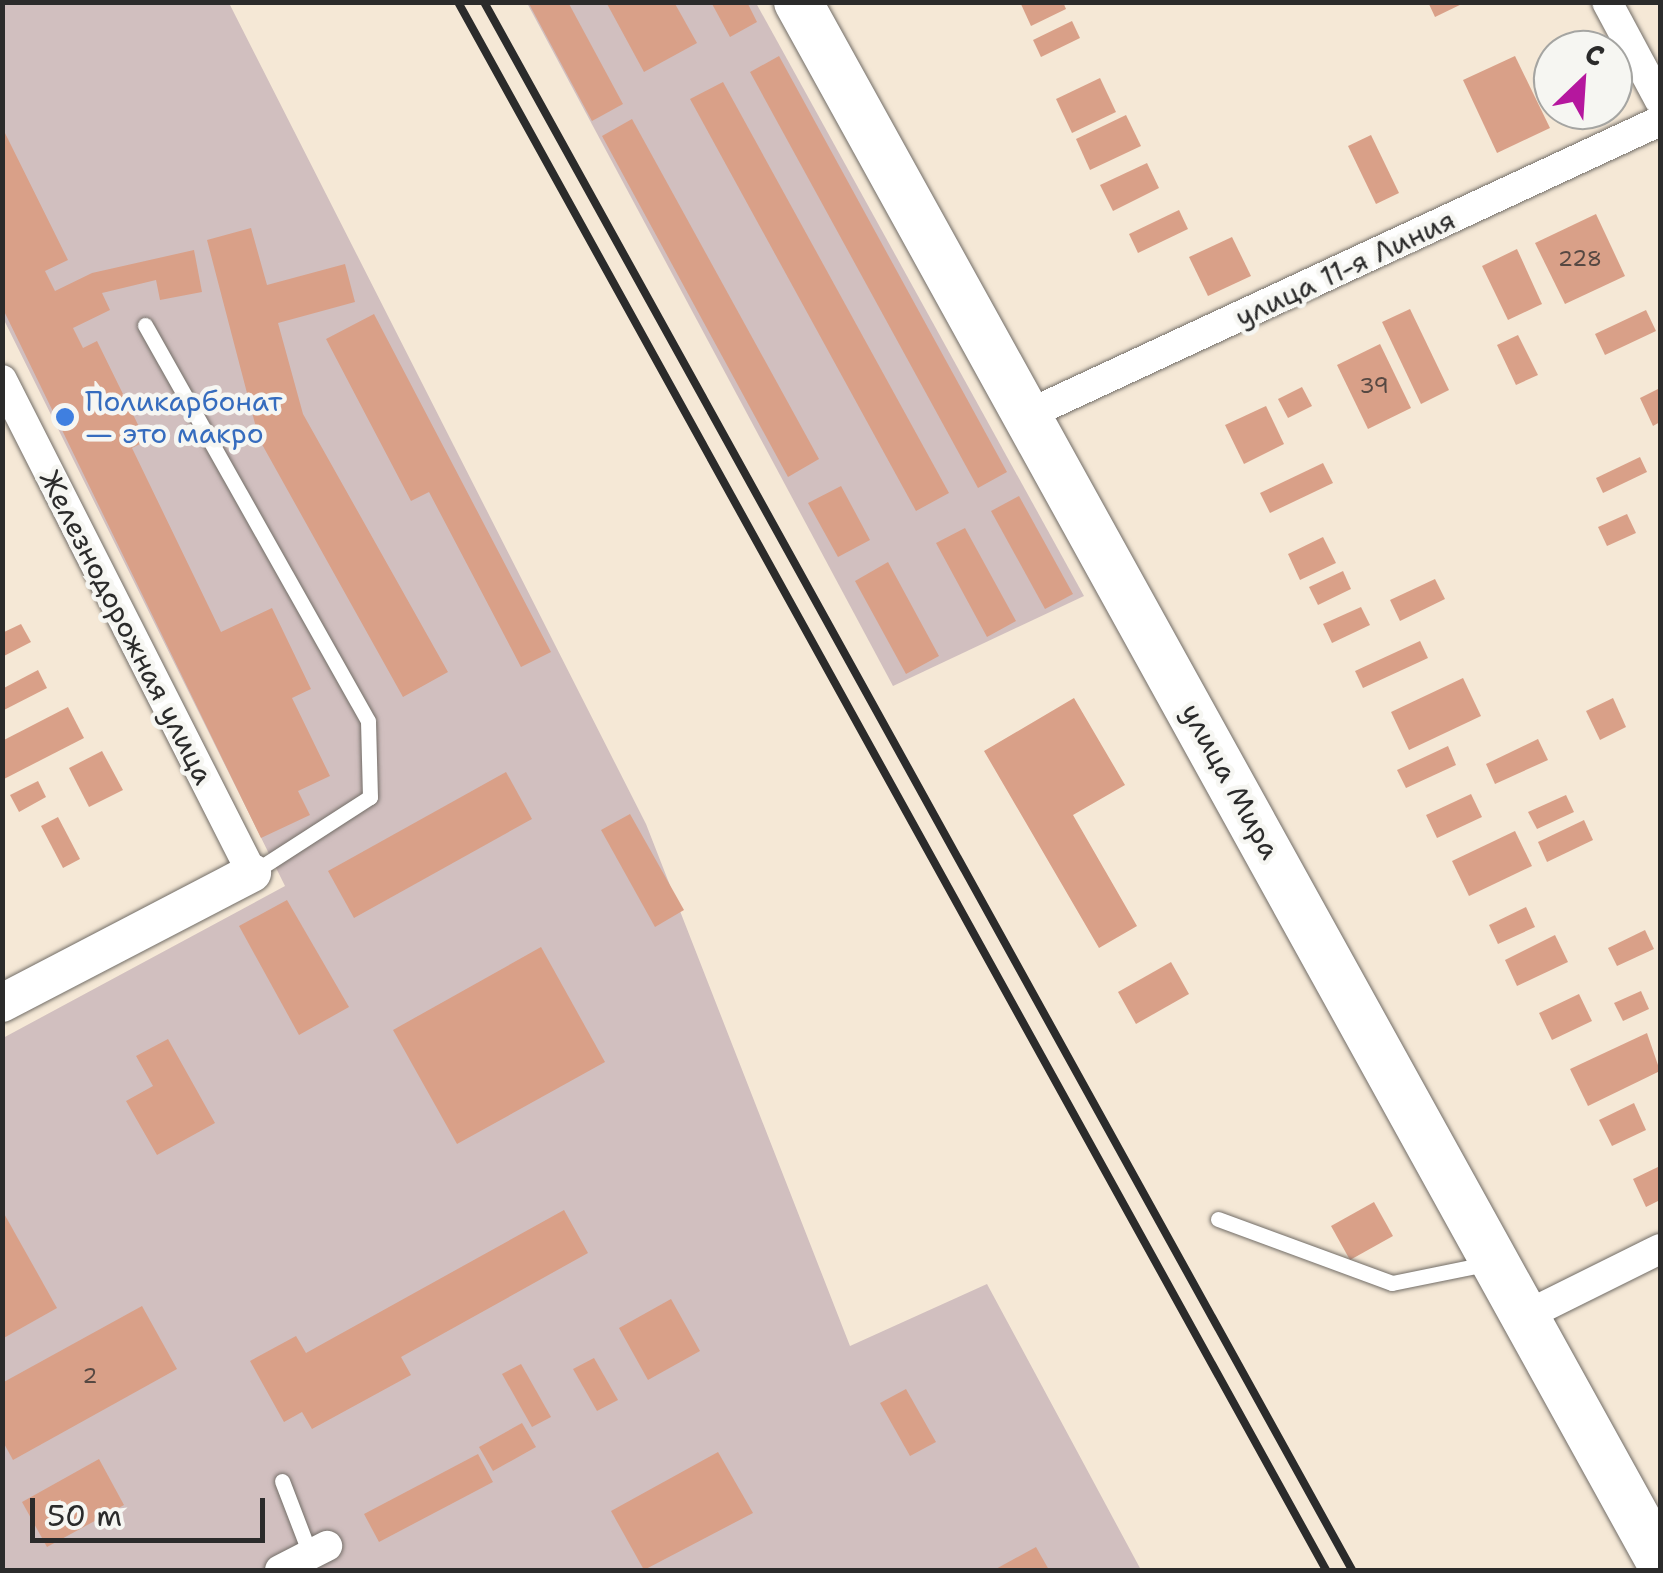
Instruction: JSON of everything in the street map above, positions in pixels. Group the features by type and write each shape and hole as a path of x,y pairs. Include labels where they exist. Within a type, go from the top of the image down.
{"main road":[{"name":"улица Мира","path":"798,2 1529,1314 1660,1561"}],"street":[{"path":"1607,2 1660,101"},
{"name":"улица 11-я Линия","path":"1029,414 1660,122"},
{"name":"Железнодорожная улица","path":"2,380 252,873"},
{"path":"2,1003 252,873"},
{"path":"1529,1314 1660,1250"},
{"path":"280,1570 318,1550"}],"lane":[{"path":"146,325 368,721 370,797 252,873"},
{"path":"1218,1219 1392,1284 1499,1262"},
{"path":"282,1481 318,1550"}],"shaded area":[{"path":"3,3 229,3 646,824 850,1346 987,1284 1141,1570 3,1570 3,1038 285,886 3,318"},
{"path":"527,3 756,3 1084,596 893,686"}],"building":[{"path":"528,2 568,2 623,104 592,121"},
{"path":"606,2 674,2 697,43 644,72"},
{"path":"711,2 747,2 757,22 730,37"},
{"path":"1020,2 1063,2 1066,9 1031,26"},
{"path":"1428,2 1466,2 1435,17"},
{"path":"1072,21 1080,38 1041,57 1033,40"},
{"path":"779,56 1007,472 978,488 750,72"},
{"path":"1515,56 1533,93 1533,130 1546,130 1497,153 1463,80"},
{"path":"1100,78 1116,112 1072,133 1056,99"},
{"path":"723,82 949,493 916,511 690,99"},
{"path":"1126,115 1141,146 1090,170 1076,139"},
{"path":"632,119 819,459 788,477 602,136"},
{"path":"2,127 68,260 45,271 55,291 92,273 194,250 202,292 160,300 156,280 102,293 110,310 73,328 83,348 97,341 146,441 132,448 221,632 272,608 311,689 292,698 330,776 298,791 310,815 261,838 2,307"},
{"path":"1371,135 1399,193 1376,204 1348,146"},
{"path":"1147,163 1159,188 1113,211 1100,185"},
{"path":"1179,210 1188,229 1138,253 1129,234"},
{"path":"1596,214 1625,276 1565,304 1535,243"},
{"path":"251,228 267,285 345,264 355,302 278,323 303,414 448,672 403,697 259,439 207,240"},
{"path":"1232,237 1251,276 1208,296 1189,257"},
{"path":"1517,249 1542,304 1508,320 1482,266"},
{"path":"1410,309 1449,390 1421,404 1382,322"},
{"path":"1646,310 1656,331 1605,355 1595,334"},
{"path":"374,314 551,652 521,667 429,492 411,501 326,339"},
{"path":"1518,335 1538,375 1516,385 1497,345"},
{"path":"1380,344 1411,408 1368,429 1337,365"},
{"path":"1302,387 1312,406 1288,418 1278,399"},
{"path":"1660,388 1660,422 1653,426 1640,398"},
{"path":"1266,406 1284,444 1244,464 1225,425"},
{"path":"1640,457 1647,472 1603,493 1596,478"},
{"path":"1323,463 1333,483 1270,513 1260,493"},
{"path":"841,486 870,540 838,557 808,503"},
{"path":"1019,496 1073,594 1045,609 991,511"},
{"path":"1627,514 1636,533 1607,546 1598,527"},
{"path":"965,528 1016,621 987,637 936,543"},
{"path":"1323,537 1336,563 1300,580 1288,554"},
{"path":"888,562 939,656 906,674 855,581"},
{"path":"1343,571 1351,589 1318,605 1309,587"},
{"path":"1435,579 1445,599 1400,621 1390,600"},
{"path":"1361,607 1370,625 1332,643 1323,624"},
{"path":"21,624 31,642 2,657 2,633"},
{"path":"1420,641 1428,658 1363,688 1355,671"},
{"path":"38,670 47,688 2,711 2,689"},
{"path":"1463,678 1481,716 1409,750 1391,712"},
{"path":"1074,698 1125,785 1073,815 1137,926 1099,948 984,751"},
{"path":"1613,698 1626,727 1600,740 1586,711"},
{"path":"68,707 84,738 4,779 2,741"},
{"path":"1538,739 1548,760 1495,784 1486,764"},
{"path":"1448,746 1456,765 1406,788 1397,770"},
{"path":"102,751 123,790 89,807 69,768"},
{"path":"506,772 532,819 354,918 328,871"},
{"path":"38,781 46,797 19,812 10,795"},
{"path":"1471,794 1482,817 1437,838 1426,815"},
{"path":"1566,795 1574,812 1537,829 1528,812"},
{"path":"630,814 684,910 655,927 601,830"},
{"path":"58,817 80,859 63,868 41,826"},
{"path":"1584,820 1593,840 1547,862 1538,842"},
{"path":"1515,831 1532,866 1469,896 1452,861"},
{"path":"287,900 349,1007 299,1035 239,926"},
{"path":"1526,907 1535,927 1498,944 1489,925"},
{"path":"1645,930 1654,949 1617,966 1608,948"},
{"path":"1555,935 1568,962 1517,986 1505,960"},
{"path":"541,947 605,1062 457,1144 393,1030"},
{"path":"1171,962 1189,994 1136,1024 1118,992"},
{"path":"1641,991 1649,1009 1623,1021 1614,1003"},
{"path":"1579,994 1592,1021 1552,1040 1539,1013"},
{"path":"1647,1033 1660,1071 1588,1106 1570,1069"},
{"path":"168,1039 215,1123 157,1155 126,1101 153,1086 136,1056"},
{"path":"1634,1103 1646,1130 1612,1146 1599,1120"},
{"path":"1660,1166 1660,1200 1646,1207 1633,1179"},
{"path":"1374,1202 1393,1236 1350,1260 1331,1226"},
{"path":"2,1210 57,1308 2,1339"},
{"path":"564,1210 588,1253 401,1357 411,1375 312,1429 302,1412 284,1422 250,1361 296,1336 306,1353"},
{"path":"671,1299 700,1351 648,1380 619,1328"},
{"path":"142,1306 177,1369 13,1460 2,1440 2,1383"},
{"path":"594,1358 618,1400 597,1411 573,1369"},
{"path":"521,1364 551,1417 532,1427 502,1374"},
{"path":"906,1389 936,1442 910,1456 880,1403"},
{"path":"522,1423 536,1447 493,1471 479,1447"},
{"path":"718,1452 753,1513 644,1570 611,1511"},
{"path":"478,1454 493,1482 379,1542 364,1514"},
{"path":"99,1459 124,1505 47,1547 22,1502"},
{"path":"1036,1547 1049,1570 994,1570"}],"railway":[{"path":"458,2 1326,1570"},
{"path":"484,2 1352,1570"}],"place":[{"name":"Поликарбонат — это макро","path":"65,417"}]}
